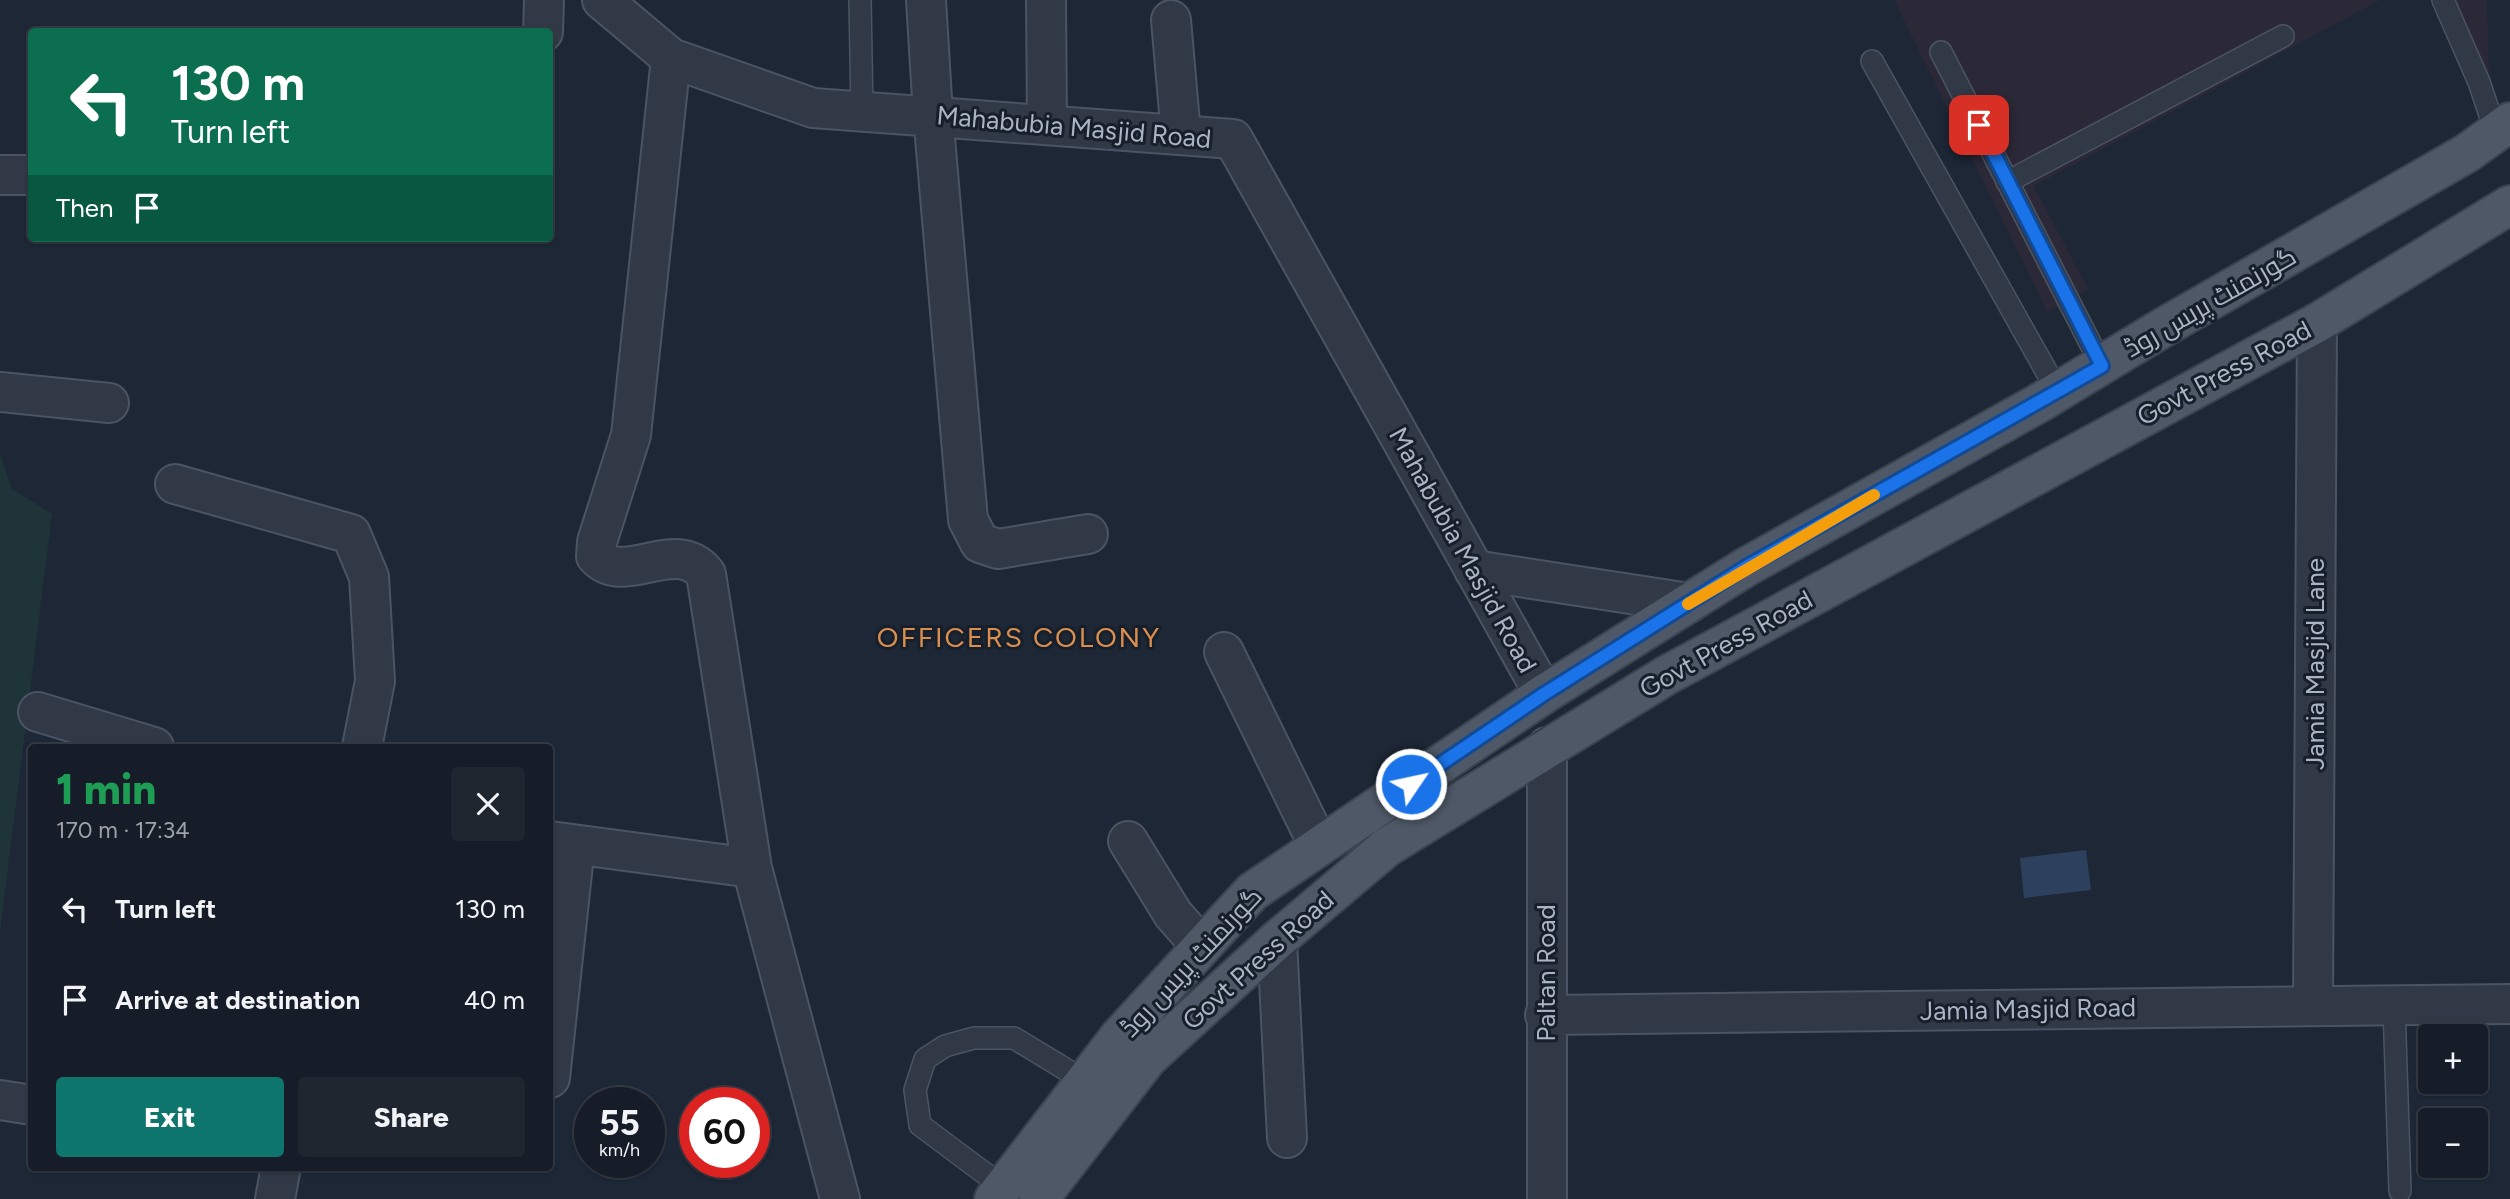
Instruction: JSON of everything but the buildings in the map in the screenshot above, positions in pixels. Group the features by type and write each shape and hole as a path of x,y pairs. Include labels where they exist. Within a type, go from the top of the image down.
{"main road":[{"name":"گورنمنٹ پریس روڈ","path":"999,1193 1119,1037 1252,892 1544,694 1746,567 2058,392 2467,153 2503,127"},
{"name":"Govt Press Road","path":"1040,1199 1148,1058 1277,940 1387,847 1667,675 2317,323 2508,207"}],"street":[{"path":"543,28 544,0"},
{"name":"Mahabubia Masjid Road","path":"602,0 671,58 813,108 1233,139 1544,694"},
{"path":"926,0 933,116 968,520 981,543 998,549 1088,534"},
{"path":"1046,0 1048,125"},
{"path":"1171,20 1181,135"},
{"path":"671,58 631,435 597,542 596,556 603,564 615,567 681,558 697,562 706,574 752,868 840,1199"},
{"path":"0,175 28,175"},
{"name":"Jamia Masjid Lane","path":"2313,1006 2317,323"},
{"path":"0,392 109,403"},
{"path":"175,484 351,534 369,577 375,681 363,744"},
{"path":"1474,570 1689,603"},
{"path":"1224,652 1319,846"},
{"path":"38,712 144,744"},
{"name":"Paltan Road","path":"1547,747 1547,1199"},
{"path":"1128,841 1173,914 1201,946"},
{"path":"553,1019 562,843 752,868"},
{"path":"1277,940 1287,1138"},
{"name":"Jamia Masjid Road","path":"1545,1015 2510,1004"},
{"path":"0,1100 28,1104"},
{"path":"275,1199 280,1171"}],"lane":[{"path":"860,0 862,111"},
{"path":"2443,0 2479,82 2503,127"},
{"path":"2007,182 2283,36"},
{"path":"1941,52 2102,366"},
{"path":"1872,61 2058,392"},
{"path":"2394,1005 2400,1191"},
{"path":"999,1193 920,1125 915,1090 925,1059 945,1046 974,1038 1014,1038 1085,1081"}],"shaded area":[{"path":"1894,0 2380,0 2034,186 2088,289 2070,302 2047,311"},
{"path":"2430,0 2487,0 2489,78 2473,85"}],"green space":[{"path":"0,454 12,489 52,514 0,932"}],"water":[{"path":"2086,850 2091,890 2024,898 2020,858"}],"slow traffic":[{"path":"1688,604 1746,567 1874,495"}],"district":[{"name":"OFFICERS COLONY","path":"1019,637"}],"route":[{"path":"1411,784 1544,694 1746,567 2102,366 1979,125"}]}
